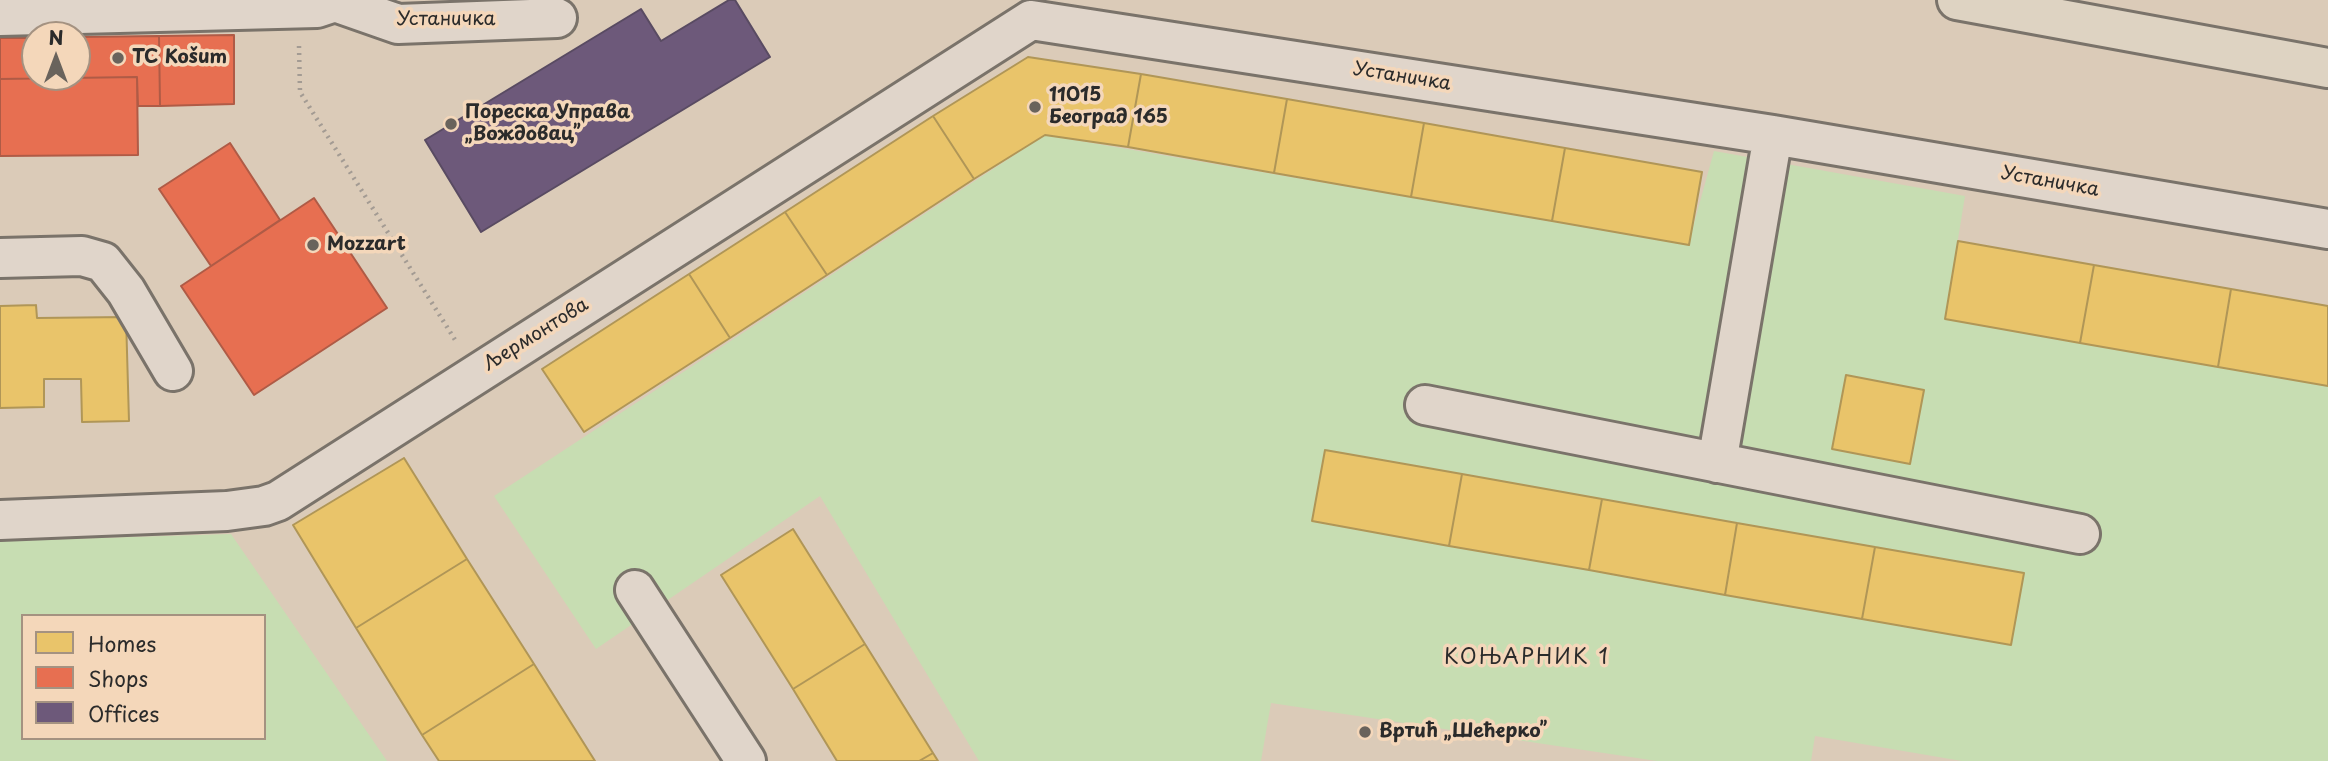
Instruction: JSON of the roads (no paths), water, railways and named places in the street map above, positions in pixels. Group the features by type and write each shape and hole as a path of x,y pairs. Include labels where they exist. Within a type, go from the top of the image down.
{"main road":[{"path":"1957,0 2328,68"}],"street":[{"name":"Устаничка","path":"0,16 317,8 340,1 398,24 557,18"},
{"name":"Устаничка","path":"1033,10 2328,229"},
{"name":"Љермонтова","path":"0,520 227,511 264,506 278,501 1033,10"},
{"path":"1717,463 1773,135"},
{"path":"0,258 82,256 103,262 126,291 173,371"},
{"path":"1425,405 2080,534"},
{"path":"635,590 746,761"}],"place":[{"name":"TC Košum","path":"118,58"},
{"name":"11015 Београд 165","path":"1035,107"},
{"name":"Пореска Управа „Вождовац”","path":"451,124"},
{"name":"Mozzart","path":"313,245"},
{"name":"Вртић „Шећерко”","path":"1365,732"}],"district":[{"name":"КОЊАРНИК 1","path":"1527,658"}]}
